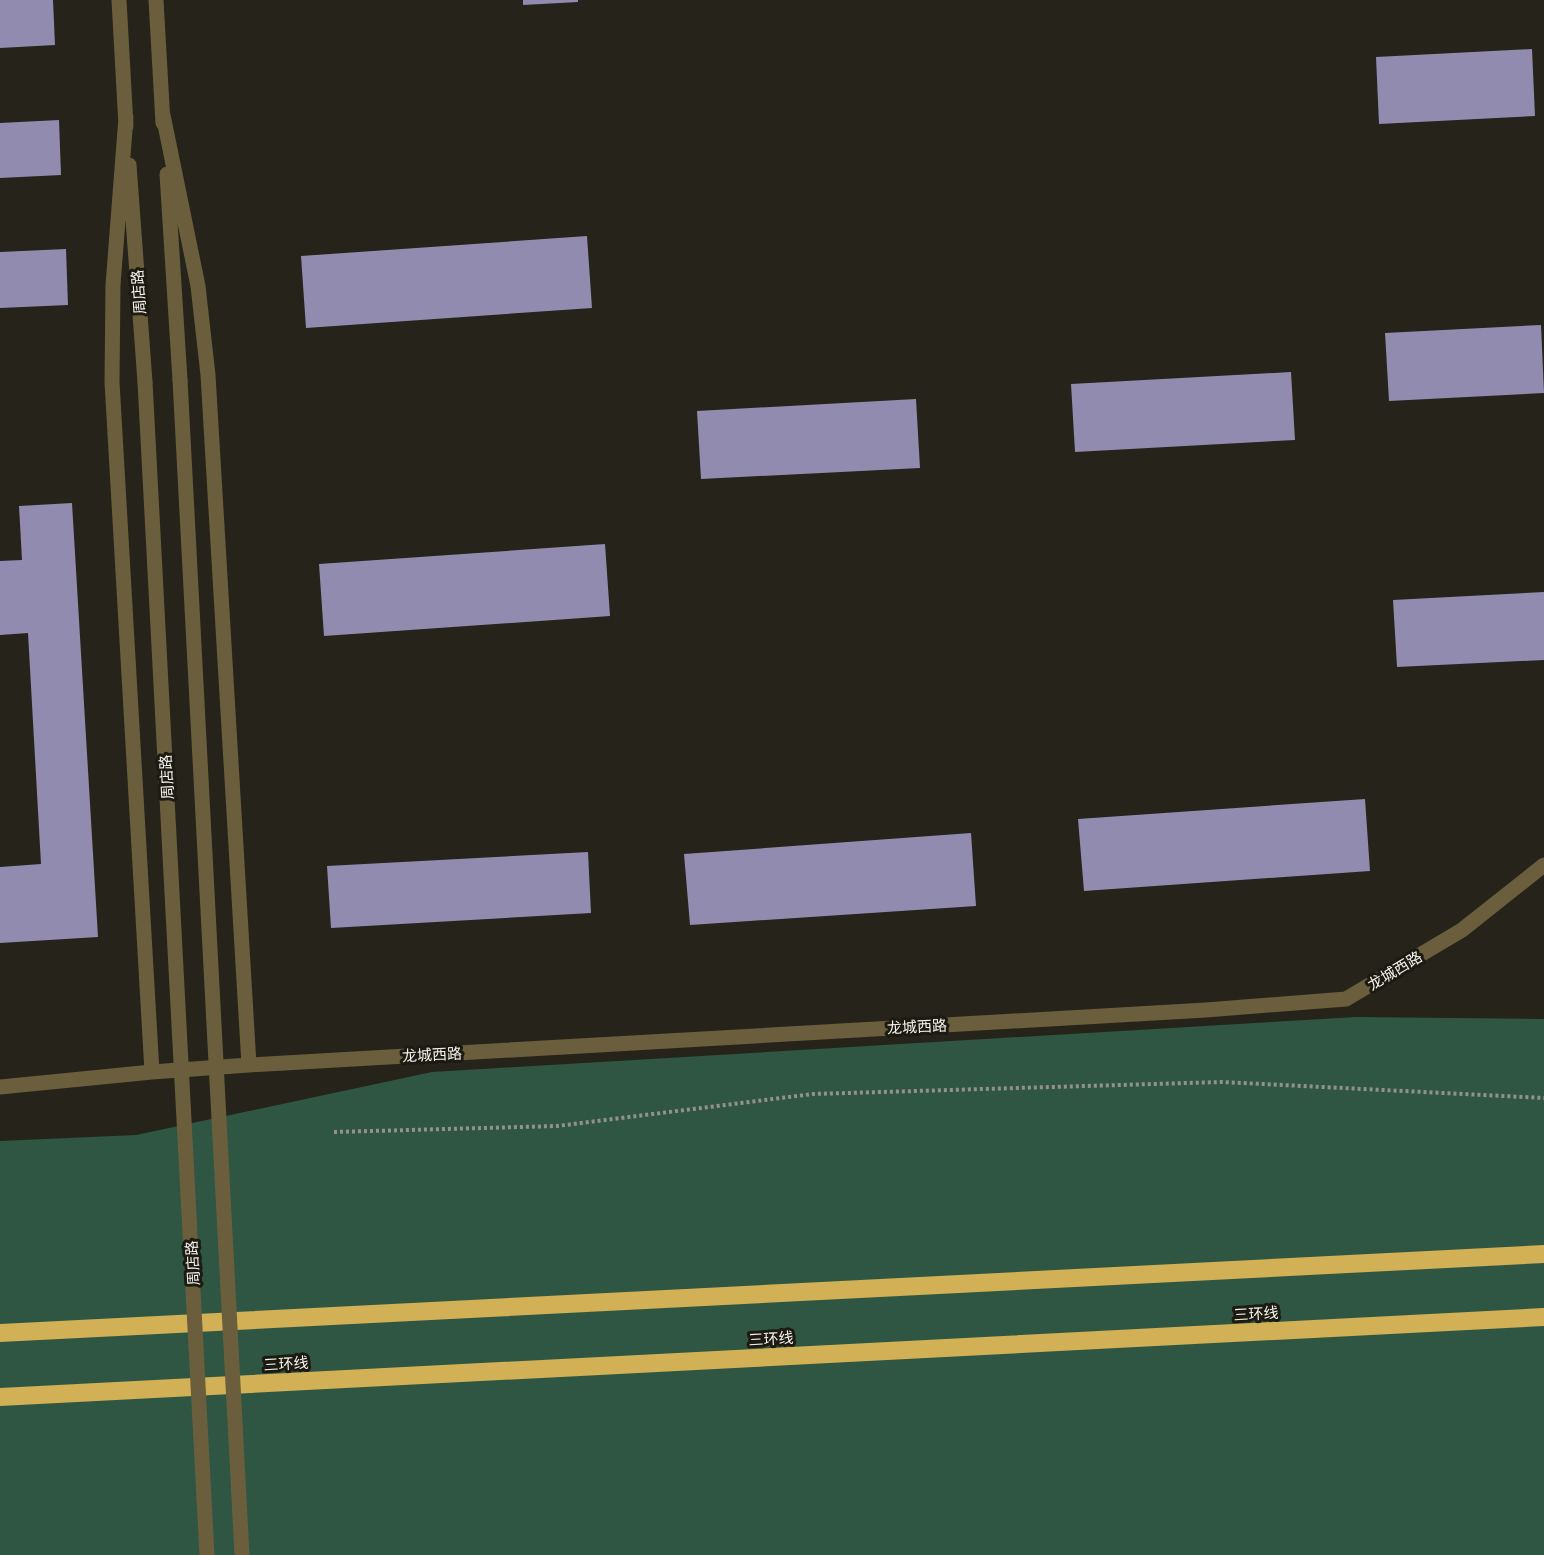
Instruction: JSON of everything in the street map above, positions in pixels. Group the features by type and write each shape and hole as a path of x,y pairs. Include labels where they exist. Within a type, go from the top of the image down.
{"highway":[{"path":"0,1333 1544,1254"},
{"name":"三环线","path":"0,1397 1544,1317"}],"street":[{"name":"周店路","path":"119,0 145,382 207,1555"},
{"path":"156,0 180,380 242,1555"},
{"path":"163,115 198,286 208,375 249,1065"},
{"path":"126,117 113,285 112,382 152,1072"},
{"name":"龙城西路","path":"0,1087 249,1065 1194,1011 1346,999 1462,930 1544,865"}],"path":[{"path":"334,1132 557,1126 813,1094 1222,1082 1544,1098"}],"green space":[{"path":"1356,1017 1544,1019 1544,1555 0,1555 0,1141 136,1135 432,1072"}],"building":[{"path":"0,0 53,0 55,45 0,48"},
{"path":"523,0 578,0 578,2 523,5"},
{"path":"1532,49 1535,116 1379,124 1376,57"},
{"path":"59,120 61,175 0,178 0,123"},
{"path":"587,236 592,308 306,328 301,256"},
{"path":"66,249 68,305 0,308 0,252"},
{"path":"1541,325 1544,393 1389,401 1385,333"},
{"path":"1291,372 1295,440 1075,452 1071,384"},
{"path":"916,399 920,468 701,479 697,411"},
{"path":"72,503 98,937 0,943 0,867 41,864 28,633 0,635 0,561 22,560 19,506"},
{"path":"605,544 610,616 324,636 319,564"},
{"path":"1544,592 1544,660 1397,667 1393,600"},
{"path":"1365,799 1370,871 1084,891 1078,819"},
{"path":"971,833 976,906 690,925 684,854"},
{"path":"588,852 591,913 331,928 327,866"}]}
